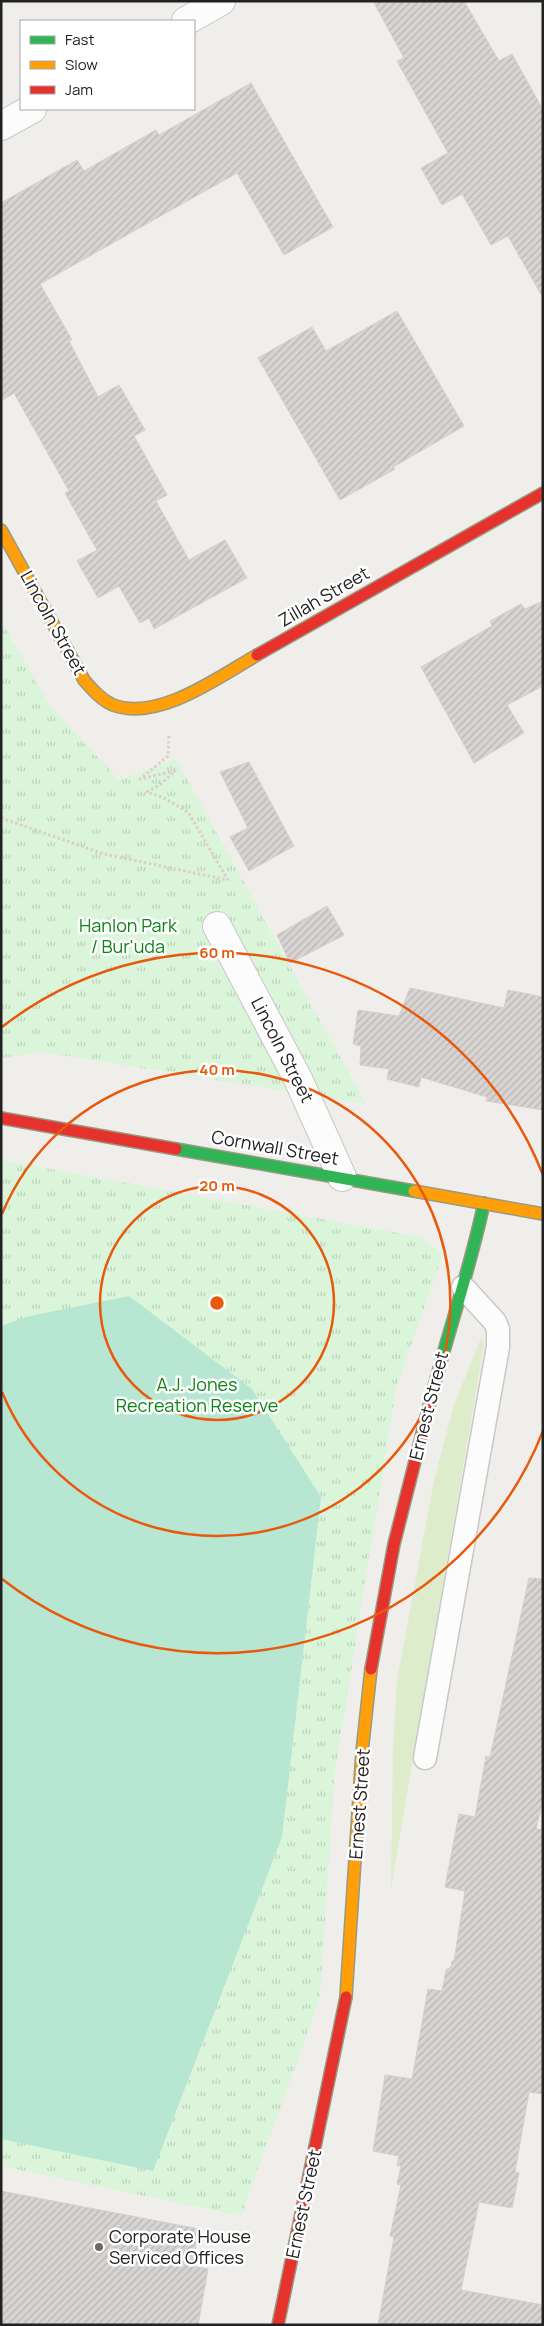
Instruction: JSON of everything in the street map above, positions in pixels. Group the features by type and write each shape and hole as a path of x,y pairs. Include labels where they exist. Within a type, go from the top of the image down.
{"street":[{"path":"188,20 221,1"},
{"path":"1,126 30,110"},
{"name":"Zillah Street","path":"115,706 143,708 158,706 210,682 543,493"},
{"name":"Lincoln Street","path":"1,530 84,680 95,694 115,706"},
{"name":"Lincoln Street","path":"217,926 298,1079 342,1177"},
{"name":"Cornwall Street","path":"1,1118 543,1214"},
{"name":"Ernest Street","path":"278,2325 339,2038 348,1985 362,1752 374,1647 394,1544 446,1342 473,1255 484,1203"}],"lane":[{"path":"425,1758 498,1347 498,1329 495,1322 463,1287"}],"path":[{"path":"1,818 104,854 228,880 188,812 162,797 147,792 161,784 175,771 140,779 168,756 171,701"}],"green space":[{"name":"Hanlon Park / Bur'uda","path":"1,621 50,706 119,780 176,759 366,1104 42,1052 1,1058"},
{"name":"A.J. Jones Recreation Reserve","path":"1,1160 421,1237 443,1254 396,1389 334,1778 320,1998 241,2216 1,2166"},
{"name":"A.J. Jones Recreation Reserve","path":"129,1296 252,1389 321,1497 282,1837 153,2171 1,2139 1,1326 30,1316"},
{"path":"481,1338 484,1344 391,1888 393,1747 397,1681 434,1480 454,1405"}],"building":[{"path":"373,1 464,1 499,61 512,54 543,110 543,298 508,236 491,245 462,194 442,205 421,168 448,153 397,61 404,58"},
{"path":"251,83 333,227 284,255 237,173 40,284 72,340 69,341 98,397 119,385 145,430 134,436 167,495 156,501 189,560 225,540 247,578 154,629 149,618 140,623 119,586 98,598 77,561 97,550 65,493 69,491 14,393 1,401 1,203 77,160 84,171 156,130 159,135"},
{"path":"397,311 464,426 393,467 395,469 340,500 258,358 312,327 326,351"},
{"path":"543,601 543,686 507,705 524,733 474,763 421,667 492,626 490,621 521,604 525,609"},
{"path":"249,762 294,846 249,871 230,837 248,828 220,772"},
{"path":"327,906 344,935 290,963 277,935"},
{"path":"410,988 504,1008 508,990 543,997 543,1110 486,1101 487,1097 421,1077 419,1087 387,1079 389,1069 360,1065 361,1046 353,1044 358,1010 399,1016"},
{"path":"529,1578 543,1579 543,1800 536,1829 543,1830 543,2094 529,2092 515,2172 519,2173 512,2208 479,2202 461,2290 543,2305 543,2325 378,2325 394,2237 390,2236 401,2185 397,2184 401,2166 397,2165 399,2156 373,2151 385,2075 412,2079 428,1989 442,1991 446,1970 451,1967 452,1961 454,1961 465,1891 445,1887 459,1814 475,1817 486,1756 490,1757"},
{"name":"Corporate House Serviced Offices","path":"1,2191 199,2229 192,2266 208,2269 198,2325 1,2325"}],"traffic: fast":[{"path":"176,1149 414,1191"},
{"path":"430,1402 472,1253 484,1203"}],"traffic: slow":[{"path":"1,530 84,680 94,691 113,705 131,709 168,702 188,695 207,685 257,655"},
{"path":"414,1191 543,1214"},
{"path":"346,1997 362,1752 371,1669"}],"traffic: jam":[{"path":"257,655 543,493"},
{"path":"1,1118 176,1149"},
{"path":"371,1669 394,1544 430,1402"},
{"path":"278,2325 346,1997"}],"place":[{"name":"Corporate House Serviced Offices","path":"99,2247"}]}
